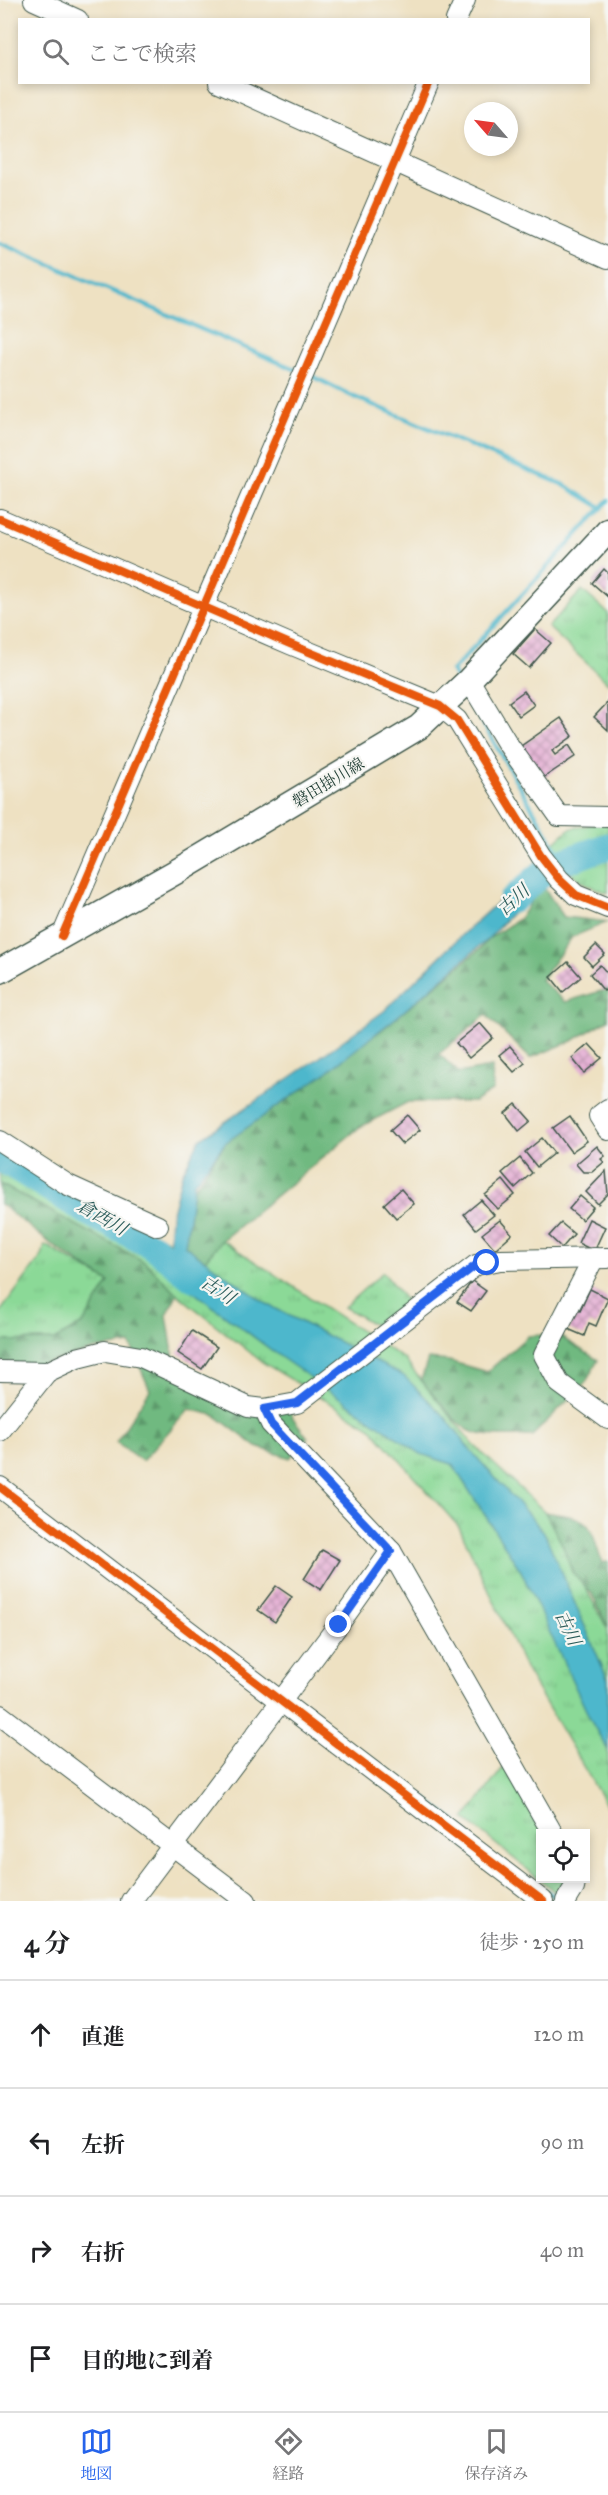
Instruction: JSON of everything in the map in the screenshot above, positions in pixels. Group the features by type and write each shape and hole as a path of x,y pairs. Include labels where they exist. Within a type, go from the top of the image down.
{"main road":[{"name":"磐田掛川線","path":"0,971 419,727 469,680 608,531"}],"street":[{"path":"34,0 74,18"},
{"path":"457,18 465,0"},
{"path":"223,84 608,258"},
{"path":"62,936 428,84"},
{"path":"0,519 440,706 457,720 541,856 559,879 576,895 608,908"},
{"path":"469,680 507,743 559,816 608,817"},
{"path":"608,1109 599,1116 608,1130"},
{"path":"0,1141 68,1185 158,1226"},
{"path":"0,1371 47,1372 77,1358 105,1352 141,1357 241,1404 264,1409 297,1403 317,1390 476,1265 500,1260 601,1258"},
{"path":"601,1258 544,1355 559,1383 608,1419"},
{"path":"0,1431 47,1372"},
{"path":"264,1409 271,1424 391,1551 551,1829"},
{"path":"0,1487 543,1901"},
{"path":"131,1901 342,1620 391,1551"},
{"path":"0,1715 246,1901"},
{"path":"566,1901 575,1883"}],"green space":[{"path":"582,590 608,613 608,683 548,627"},
{"path":"608,821 608,893 574,876 549,847 569,829"},
{"path":"542,885 564,917 608,922 572,937 541,980 565,1002 608,989 608,1020 574,1040 530,1058 486,1015 439,1054 459,1073 492,1067 493,1090 474,1102 408,1102 360,1127 222,1240 205,1260 185,1246 193,1190 230,1136 379,1032 481,948 488,939 520,918"},
{"path":"0,1147 123,1217 205,1260 222,1240 404,1359 473,1444 545,1512 608,1630 608,1808 527,1672 459,1527 370,1427 262,1362 177,1294 145,1262 0,1184"},
{"path":"0,1184 145,1262 177,1294 167,1315 174,1360 199,1384 290,1409 293,1418 308,1438 290,1458 257,1447 214,1415 189,1409 142,1461 116,1442 150,1390 130,1344 96,1349 37,1365 0,1362 0,1341 55,1340 83,1324 109,1282 55,1247 0,1204"},
{"path":"45,1245 109,1282 83,1324 55,1340 0,1341 0,1312 42,1256"},
{"path":"383,1272 410,1306 383,1330 344,1307"},
{"path":"556,1334 598,1360 586,1382 532,1436 492,1436 470,1431 451,1415 421,1380 428,1359 449,1361 487,1372 528,1336"},
{"path":"545,1512 572,1517 586,1523 594,1537 602,1563 608,1562 608,1628 592,1594 572,1572 563,1546"},
{"path":"505,1765 545,1829 536,1829 536,1876 465,1819"},
{"path":"544,1883 566,1883 559,1895"}],"water":[{"path":"534,869 541,882 488,939 397,1017 327,1072 225,1143 194,1183 185,1246 267,1304 404,1376 445,1417 471,1451 544,1532 608,1680 608,1750 592,1723 521,1571 452,1464 421,1454 282,1358 184,1285 159,1260 169,1248 171,1216 182,1174 200,1139 384,1011"}],"building":[{"path":"604,569 608,573 608,597 592,583"},
{"path":"535,629 551,643 529,668 513,654"},
{"path":"524,691 534,705 519,716 509,702"},
{"path":"608,702 608,730 594,717"},
{"path":"561,718 573,736 552,751 555,755 569,745 576,756 543,778 521,746"},
{"path":"596,945 605,954 592,966 584,957"},
{"path":"568,962 581,977 563,992 551,977"},
{"path":"600,965 608,974 608,988 604,991 590,974"},
{"path":"480,1023 493,1038 469,1058 456,1043"},
{"path":"589,1044 602,1058 584,1073 572,1058"},
{"path":"510,1046 525,1063 514,1072 499,1055"},
{"path":"516,1104 531,1121 519,1131 505,1113"},
{"path":"407,1115 420,1130 402,1144 390,1130"},
{"path":"570,1116 587,1141 571,1152 553,1128"},
{"path":"542,1138 554,1153 537,1167 525,1152"},
{"path":"597,1146 605,1156 601,1159 604,1162 592,1172 583,1172 576,1164"},
{"path":"520,1158 532,1173 515,1188 502,1173"},
{"path":"606,1171 608,1194 598,1204 586,1192"},
{"path":"503,1180 515,1195 498,1209 485,1195"},
{"path":"401,1189 414,1204 396,1218 384,1204"},
{"path":"580,1196 593,1207 582,1220 569,1209"},
{"path":"481,1200 494,1215 476,1229 464,1214"},
{"path":"589,1219 605,1227 594,1251 578,1243"},
{"path":"500,1220 512,1234 495,1249 482,1234"},
{"path":"561,1223 574,1234 562,1248 549,1236"},
{"path":"472,1281 486,1291 471,1311 457,1302"},
{"path":"590,1289 608,1298 596,1326 589,1323 584,1336 568,1329 577,1310 580,1311"},
{"path":"192,1331 217,1347 202,1369 178,1353"},
{"path":"322,1550 340,1560 321,1590 304,1579"},
{"path":"276,1586 292,1597 275,1622 258,1610"}],"waterway":[{"path":"0,243 299,371"},
{"path":"310,375 352,396 564,485 602,508"},
{"path":"457,679 452,671 608,501"},
{"path":"466,694 563,861"},
{"name":"古川","path":"512,900 551,866 608,846"},
{"name":"倉西川","path":"0,1158 91,1214 154,1247 193,1278"},
{"path":"385,1769 455,1821"},
{"path":"542,1889 561,1900"}],"cycle path":[{"path":"62,936 428,84"},
{"path":"0,519 440,706 457,720 541,856 559,879 576,895 608,908"},
{"path":"0,1487 543,1901"}],"route":[{"path":"339,1625 391,1551 271,1424 264,1409 297,1403 317,1390 476,1265 487,1263"}]}
